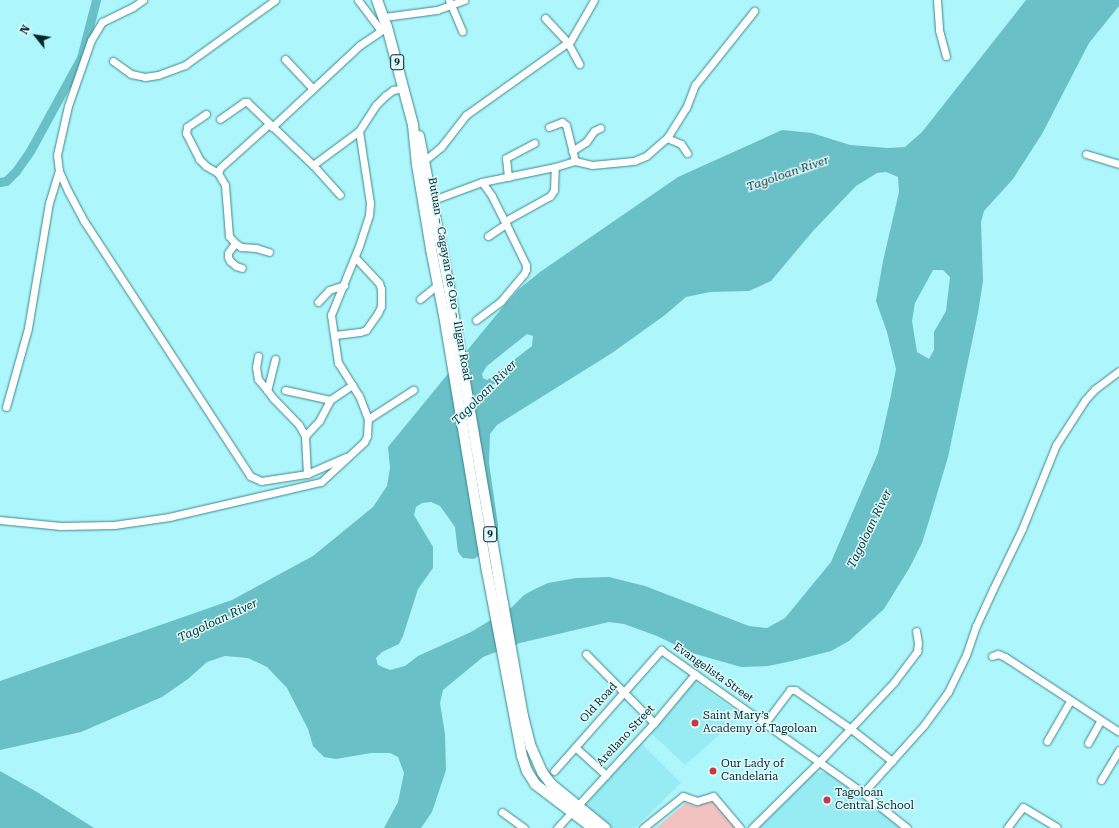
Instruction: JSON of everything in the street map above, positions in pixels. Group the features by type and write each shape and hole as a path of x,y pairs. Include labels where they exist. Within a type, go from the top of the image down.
{"highway":[{"name":"Butuan – Cagayan de Oro – Iligan Road","path":"377,0 404,88 413,125 417,165 437,285 455,354"},
{"name":"Butuan – Cagayan de Oro – Iligan Road","path":"413,125 420,138 433,200 455,354 519,718 542,772 574,809"},
{"name":"9","path":"574,809 593,828"},
{"name":"9","path":"574,809 606,828"}],"street":[{"path":"143,0 133,7 102,22 91,40 65,116 57,155 59,171 84,222 250,476 261,481 307,474 352,454"},
{"path":"112,61 131,74 145,77 158,75 185,65 275,0"},
{"path":"358,0 384,25"},
{"path":"218,174 220,168 271,126 384,25 437,10 450,2 464,0"},
{"path":"425,160 441,147 466,115 485,99 568,43 594,0"},
{"path":"938,0 939,30 946,56"},
{"path":"450,2 462,31"},
{"path":"433,200 482,182 555,167 575,161 592,165 634,161 646,156 667,138 686,108 695,85 754,11"},
{"path":"545,18 568,43 579,64"},
{"path":"285,59 313,89"},
{"path":"313,165 359,131 376,105 385,96 393,90 404,88"},
{"path":"220,119 245,101 313,165 340,195"},
{"path":"206,114 186,127 186,133 199,158 206,166 218,174 225,185 229,236 235,244 241,247 256,248 269,252"},
{"path":"548,127 562,122 564,123 575,161"},
{"path":"572,151 586,142 594,131 600,128"},
{"path":"0,520 61,526 114,525 169,517 321,482 352,454 367,436 368,419 359,396 338,363 331,315 368,223 370,209 359,131"},
{"path":"667,138 682,144 687,153"},
{"path":"508,177 506,158 534,143"},
{"path":"1086,154 1119,164"},
{"path":"488,236 505,222 550,196 554,190 555,167"},
{"path":"6,407 28,328 49,203 59,171"},
{"path":"476,320 501,301 524,274 526,265 492,196 482,182"},
{"path":"235,244 228,253 228,257 230,262 242,268"},
{"path":"335,335 366,330 381,306 381,289 379,283 355,257"},
{"path":"318,302 329,290 344,285"},
{"path":"420,299 437,285"},
{"path":"258,356 256,367 258,379 273,398 300,425 305,436 307,474"},
{"path":"267,390 275,359"},
{"path":"862,793 930,718 955,680 976,626 1024,524 1056,444 1090,395 1119,371"},
{"path":"305,436 319,421 330,400 352,385"},
{"path":"285,390 330,400"},
{"path":"368,419 413,390"},
{"path":"752,828 819,762 894,682 912,659 918,647 916,631"},
{"name":"Evangelista Street","path":"661,650 862,793 907,828"},
{"name":"Old Road","path":"554,771 661,650"},
{"path":"586,654 654,723"},
{"path":"992,656 998,654 1003,656 1100,721 1119,732"},
{"name":"Arellano Street","path":"557,828 654,723 695,674"},
{"path":"765,723 793,689 851,728 892,761"},
{"path":"1047,741 1070,701"},
{"path":"1088,743 1100,721"},
{"path":"575,747 606,775"},
{"path":"1101,780 1119,750"},
{"path":"643,828 683,796 697,801 711,796 715,798 740,828"},
{"path":"1007,828 1023,807 1056,827"},
{"path":"502,812 524,828"}],"shaded area":[{"name":"Saint Mary’s Academy of Tagoloan","path":"694,681 742,715 685,765 650,732"},
{"path":"641,743 681,783 635,828 610,828 581,807"},
{"name":"Tagoloan Central School","path":"828,772 905,827 758,828 813,773"},
{"path":"714,801 737,828 656,828 686,803 694,806"}],"water":[{"name":"Tagoloan River","path":"1026,0 1119,0 1119,6 1089,43 1042,134 1013,179 984,211 981,222 983,281 978,313 948,457 922,543 910,567 884,609 849,641 831,651 792,661 768,666 741,667 692,653 657,636 624,624 609,622 520,643 483,657 443,690 440,703 445,734 446,770 432,812 421,828 384,828 398,802 404,773 398,757 390,753 371,753 336,759 324,757 313,746 308,729 287,688 267,667 248,658 225,656 207,662 188,679 162,697 81,732 0,750 0,681 232,600 313,556 373,507 387,486 390,468 388,447 519,289 540,272 678,177 782,130 812,133 850,145 888,148 905,147 922,132","holes":["886,172 898,177 899,192 883,261 876,301 887,332 896,369 890,400 878,453 831,562 785,618 767,628 749,626 645,586 609,577 576,578 548,583 535,589 524,595 512,607 471,632 418,656 405,666 390,670 378,665 376,658 382,652 399,644 418,589 433,568 433,547 414,515 416,507 422,503 431,502 440,506 455,527 458,552 463,558 474,559 495,544 498,537 498,525 489,463 490,434 497,425 612,353 665,315 686,297 710,292 749,291 771,281 813,231 856,186 877,173","933,270 943,270 950,277 946,311 934,332 934,350 929,359 917,352 912,321 915,303","527,334 533,336 532,346 487,380 483,378 482,374 487,366"]},
{"path":"0,771 37,792 94,828 0,828"}],"waterway":[{"path":"0,182 6,181 16,171 30,151 81,58 96,0"}],"place":[{"name":"Saint Mary’s Academy of Tagoloan","path":"695,723"},
{"name":"Our Lady of Candelaria","path":"713,771"},
{"name":"Tagoloan Central School","path":"827,800"}]}
